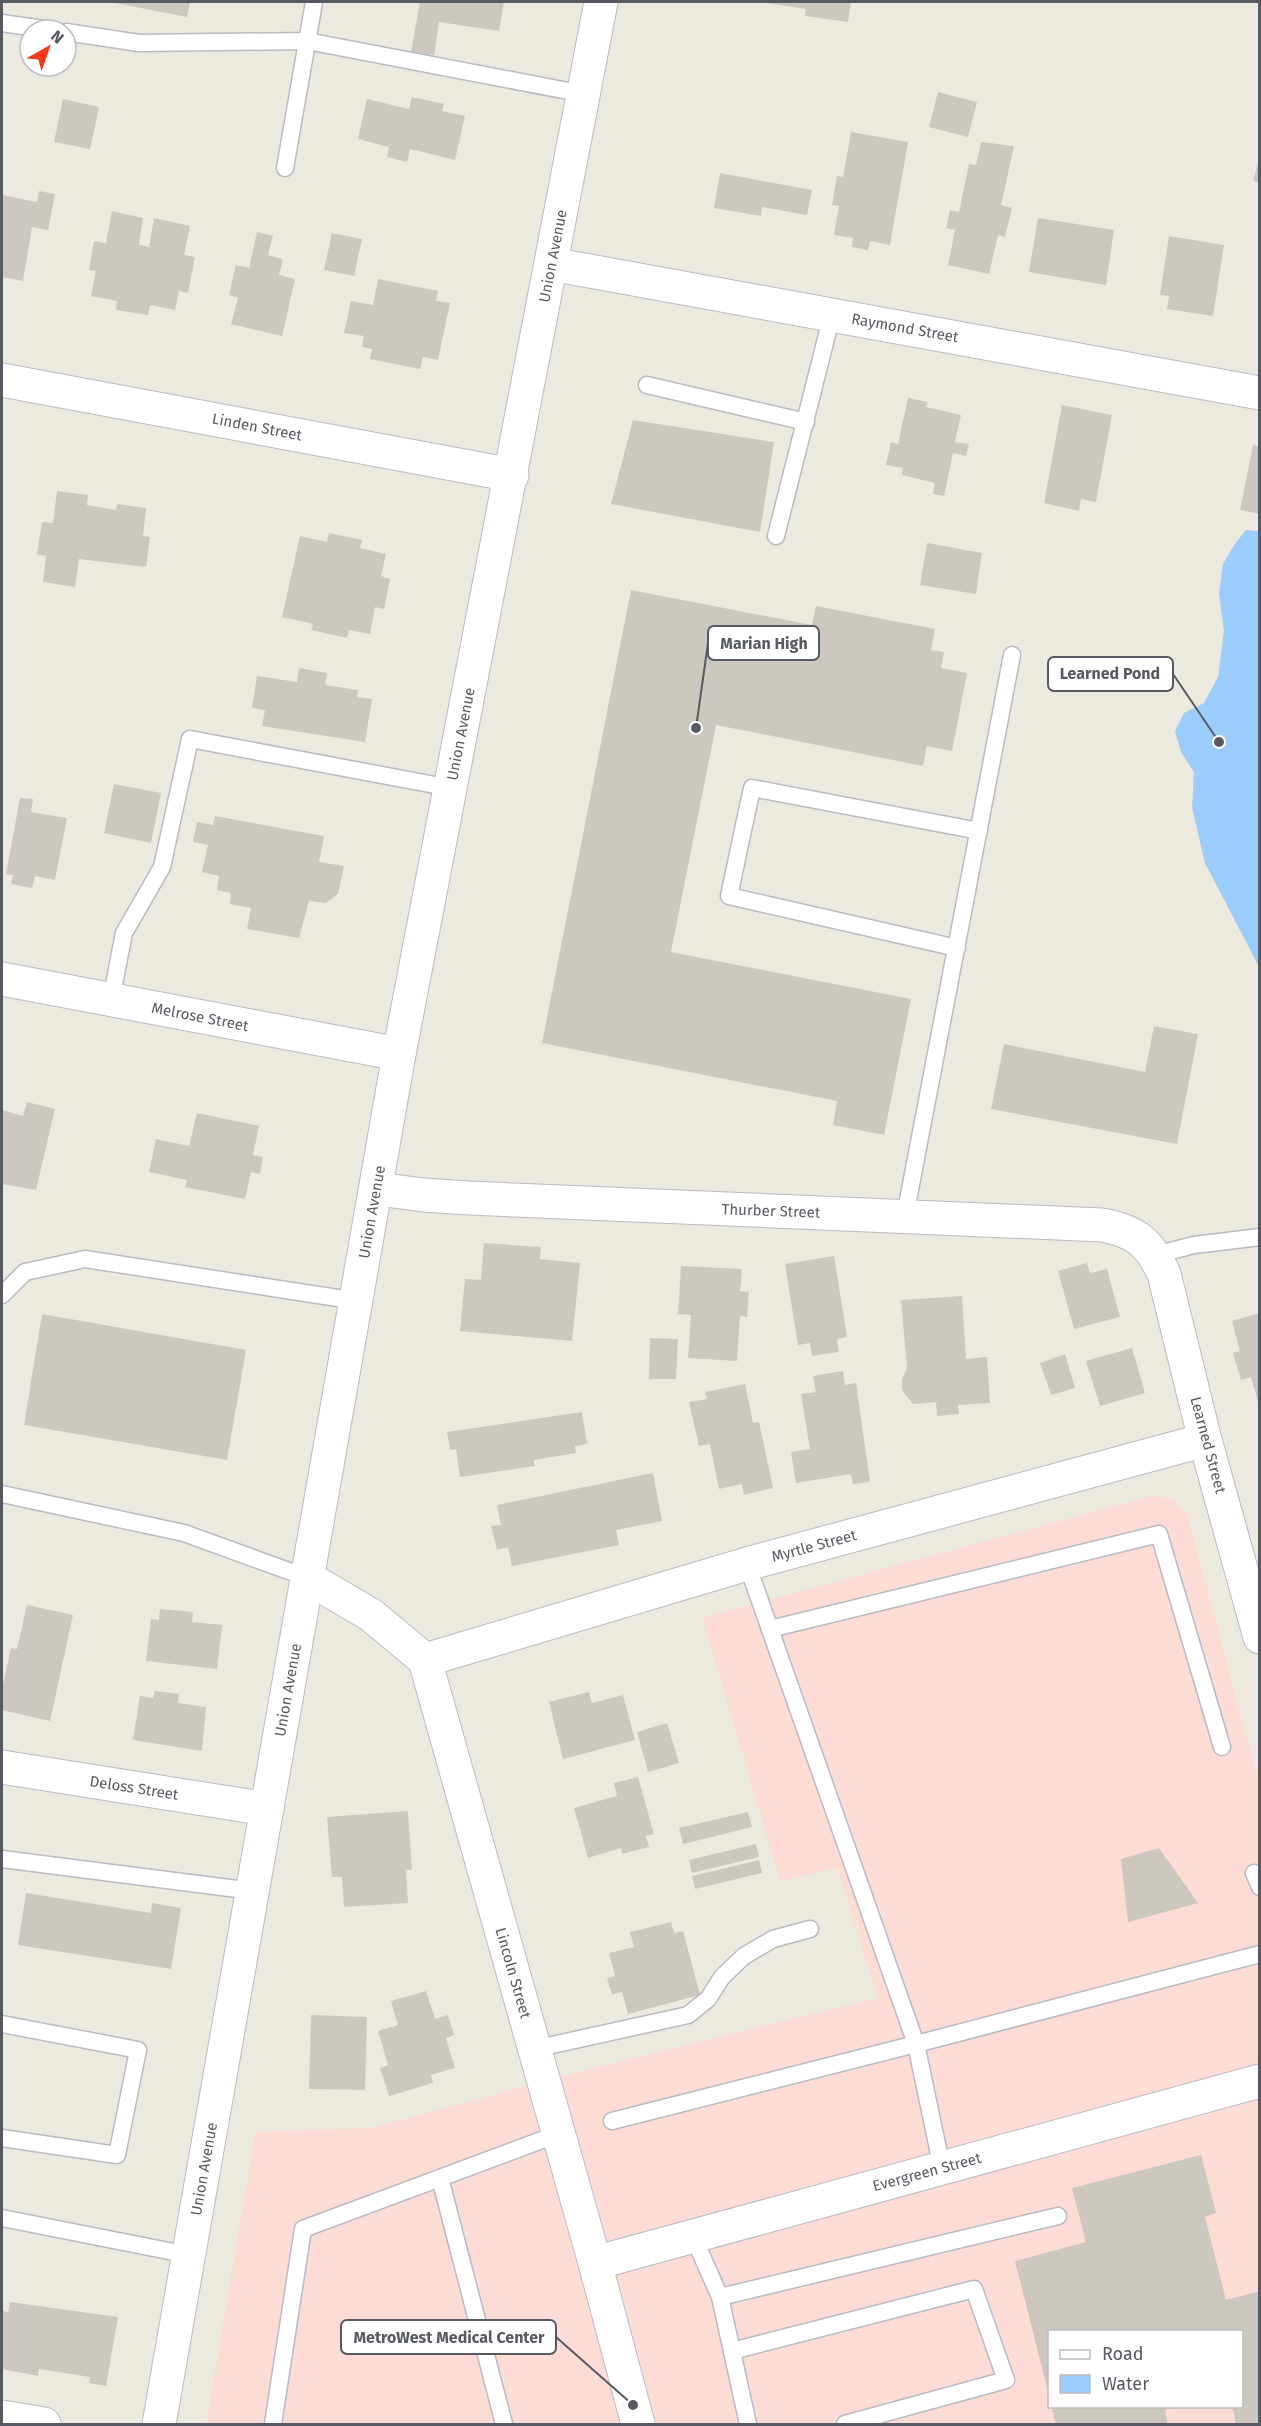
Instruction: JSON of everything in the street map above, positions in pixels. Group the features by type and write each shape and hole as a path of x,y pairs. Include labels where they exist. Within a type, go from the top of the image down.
{"street":[{"name":"Union Avenue","path":"159,2424 399,1054 602,2"},
{"name":"Raymond Street","path":"551,264 1260,393"},
{"name":"Linden Street","path":"2,380 512,475"},
{"name":"Melrose Street","path":"2,979 399,1054"},
{"name":"Thurber Street","path":"377,1188 436,1196 1102,1225 1120,1228 1138,1237 1155,1255"},
{"name":"Learned Street","path":"1155,1255 1164,1274 1205,1440 1260,1637"},
{"name":"Myrtle Street","path":"425,1660 747,1564 1205,1440"},
{"path":"308,1578 371,1615 425,1660"},
{"name":"Lincoln Street","path":"425,1660 595,2263 638,2424"},
{"name":"Deloss Street","path":"2,1767 267,1809"},
{"name":"Evergreen Street","path":"595,2263 1260,2081"},
{"path":"2,2417 44,2424"}],"lane":[{"path":"285,168 314,2"},
{"path":"2,23 18,25"},
{"path":"78,34 139,43 307,41 584,94"},
{"path":"776,536 832,315"},
{"path":"647,385 806,422"},
{"path":"905,1216 1012,655"},
{"path":"111,1000 124,933 162,867 190,739 451,788"},
{"path":"957,948 729,896 752,788 979,831"},
{"path":"1155,1255 1194,1245 1260,1237"},
{"path":"2,1295 25,1272 85,1259 357,1301"},
{"path":"2,1494 184,1533 308,1578"},
{"path":"770,1629 1159,1534 1222,1747"},
{"path":"747,1564 916,2044 942,2168"},
{"path":"2,1859 253,1891"},
{"path":"534,2049 688,2015 708,1999 722,1977 744,1956 773,1939 810,1929"},
{"path":"612,2121 1260,1954"},
{"path":"2,2024 138,2050 117,2155 2,2138"},
{"path":"273,2424 303,2229 558,2134"},
{"path":"440,2178 504,2424"},
{"path":"720,2297 1058,2216"},
{"path":"2,2218 189,2255"},
{"path":"693,2236 720,2297 748,2424"},
{"path":"732,2351 974,2289 1006,2380 845,2424"}],"shaded area":[{"path":"1152,1496 1172,1499 1187,1513 1259,1784 1259,2424 206,2424 255,2132 371,2128 582,2071 878,1998 837,1868 780,1881 702,1618"}],"water":[{"path":"1246,530 1257,531 1260,534 1259,967 1205,863 1192,808 1194,772 1181,752 1175,731 1184,713 1204,703 1218,677 1224,631 1219,594 1223,564"}],"building":[{"path":"110,2 190,2 187,17"},
{"path":"420,2 504,2 499,31 439,22 434,55 411,52"},
{"path":"761,2 851,2 848,22 805,16 806,9"},
{"path":"938,92 977,102 968,137 929,127"},
{"path":"412,97 444,104 442,111 465,116 455,160 410,149 407,162 387,157 389,147 358,139 367,99 409,109"},
{"path":"63,99 99,107 90,149 54,142"},
{"path":"851,132 908,142 890,245 870,241 868,250 852,247 853,238 834,235 839,206 832,205 837,176 843,177"},
{"path":"981,142 1014,146 1001,205 1012,208 1005,237 998,235 989,274 948,265 955,230 946,228 950,210 959,212 969,164 976,165"},
{"path":"1260,156 1260,183 1253,181"},
{"path":"720,173 812,190 807,215 762,207 761,216 714,208"},
{"path":"39,191 55,194 48,230 32,227 23,281 2,277 2,195 37,202"},
{"path":"112,211 143,218 139,245 149,247 154,218 190,226 184,255 195,257 188,293 179,291 175,310 150,305 148,315 116,310 117,301 91,296 96,271 89,270 94,241 106,243"},
{"path":"1038,218 1114,230 1106,285 1029,272"},
{"path":"257,232 273,236 268,255 283,259 279,275 295,279 282,336 231,324 238,298 229,295 236,265 249,268"},
{"path":"332,233 362,239 354,276 324,270"},
{"path":"1169,236 1224,245 1213,316 1167,309 1169,296 1160,295"},
{"path":"378,279 438,291 436,301 450,303 438,360 423,357 420,369 370,359 372,349 362,347 364,336 344,333 351,301 373,305"},
{"path":"908,398 928,402 926,407 961,415 955,442 969,444 966,456 953,453 944,496 933,494 935,483 902,475 903,468 886,465 891,442 898,444"},
{"path":"1062,405 1112,415 1096,502 1081,499 1079,511 1044,503"},
{"path":"633,420 774,442 760,532 611,504"},
{"path":"1253,445 1260,447 1260,514 1240,510"},
{"path":"57,491 88,495 87,505 116,510 117,504 146,508 143,536 150,537 146,567 79,559 75,587 43,582 46,556 37,554 42,522 53,523"},
{"path":"329,533 362,540 360,548 386,554 381,576 390,579 384,609 375,607 370,634 349,630 347,638 311,630 313,624 282,617 300,536 327,542"},
{"path":"927,543 982,553 976,594 920,585"},
{"path":"631,590 812,625 816,606 935,629 931,650 944,652 941,668 967,673 952,751 927,746 923,766 716,725 671,952 911,999 884,1135 833,1125 837,1101 542,1043"},
{"path":"299,668 327,673 325,685 358,690 357,697 372,699 365,742 262,726 265,710 252,708 257,676 297,682"},
{"path":"114,784 161,793 151,843 104,833"},
{"path":"20,798 33,799 31,812 67,818 55,880 35,876 32,888 11,884 13,875 6,874"},
{"path":"215,816 324,836 319,862 344,866 338,894 326,903 309,901 299,938 247,929 251,908 230,904 231,893 217,890 219,876 202,872 208,845 193,842 197,822 213,825"},
{"path":"1154,1026 1198,1034 1177,1144 991,1109 1004,1044 1145,1072"},
{"path":"27,1102 55,1109 36,1190 2,1184 2,1110 23,1116"},
{"path":"197,1113 259,1126 253,1155 263,1157 260,1174 251,1172 245,1199 185,1187 187,1180 149,1172 156,1139 189,1146"},
{"path":"484,1243 541,1247 540,1259 580,1263 572,1341 460,1331 465,1279 481,1280"},
{"path":"834,1256 847,1337 837,1339 839,1352 812,1356 810,1343 798,1345 785,1264"},
{"path":"1087,1263 1090,1273 1107,1269 1120,1317 1074,1329 1058,1271"},
{"path":"681,1266 742,1269 740,1291 749,1292 747,1317 740,1316 737,1361 688,1358 691,1315 678,1314"},
{"path":"962,1296 966,1359 987,1357 990,1403 958,1405 959,1414 937,1416 936,1402 913,1404 902,1390 902,1379 907,1367 901,1300"},
{"path":"1260,1313 1259,1405 1251,1377 1241,1380 1233,1353 1240,1351 1232,1321"},
{"path":"42,1314 246,1350 227,1460 24,1425"},
{"path":"650,1338 678,1339 676,1379 649,1379"},
{"path":"1132,1348 1145,1393 1100,1406 1086,1361"},
{"path":"1065,1354 1075,1388 1051,1395 1040,1363"},
{"path":"843,1371 845,1385 856,1383 870,1482 853,1484 851,1474 796,1483 791,1452 810,1449 801,1394 816,1392 813,1376"},
{"path":"745,1384 753,1423 759,1422 773,1488 744,1495 742,1484 719,1489 710,1444 699,1446 689,1402 707,1399 705,1392"},
{"path":"582,1412 587,1444 575,1446 576,1453 534,1460 535,1466 460,1477 456,1449 450,1450 447,1432"},
{"path":"653,1473 662,1521 616,1530 619,1545 512,1566 508,1547 497,1550 491,1526 501,1525 497,1505"},
{"path":"27,1605 73,1615 50,1721 2,1710 2,1689 11,1648 17,1649"},
{"path":"160,1609 193,1612 192,1622 222,1625 217,1669 146,1661 151,1619 159,1620"},
{"path":"155,1691 179,1694 178,1703 206,1707 202,1751 133,1740 140,1696 153,1698"},
{"path":"589,1692 592,1703 623,1695 635,1740 563,1759 549,1702"},
{"path":"667,1723 679,1763 648,1772 637,1732"},
{"path":"638,1777 654,1834 646,1836 649,1847 622,1854 621,1848 588,1858 574,1808 617,1796 614,1783"},
{"path":"408,1811 412,1870 406,1870 408,1903 344,1907 342,1877 332,1877 327,1817"},
{"path":"748,1812 752,1827 683,1844 679,1828"},
{"path":"756,1844 759,1857 692,1873 689,1860"},
{"path":"1159,1848 1198,1903 1128,1922 1121,1859"},
{"path":"759,1860 762,1873 695,1889 692,1876"},
{"path":"26,1893 151,1913 152,1903 181,1908 171,1969 18,1945"},
{"path":"671,1922 674,1933 683,1931 700,1995 628,2014 622,1992 612,1994 607,1978 615,1976 609,1953 634,1947 630,1932"},
{"path":"426,1991 435,2019 448,2015 454,2035 446,2038 455,2068 431,2075 433,2083 389,2096 380,2068 388,2065 378,2031 398,2025 391,2001"},
{"path":"311,2015 367,2017 365,2090 309,2089"},
{"path":"1201,2155 1216,2213 1205,2217 1226,2300 1260,2291 1260,2424 1236,2424 1232,2408 1243,2408 1243,2330 1048,2330 1048,2392 1015,2261 1086,2242 1072,2188"},
{"path":"10,2302 118,2317 106,2386 89,2383 90,2377 39,2369 38,2376 2,2369 2,2311 8,2312"},
{"path":"1052,2408 1174,2408 1165,2410 1168,2424 1056,2424"}],"place":[{"name":"Marian High","path":"696,728"},
{"name":"Learned Pond","path":"1219,742"},
{"name":"MetroWest Medical Center","path":"633,2405"}]}
